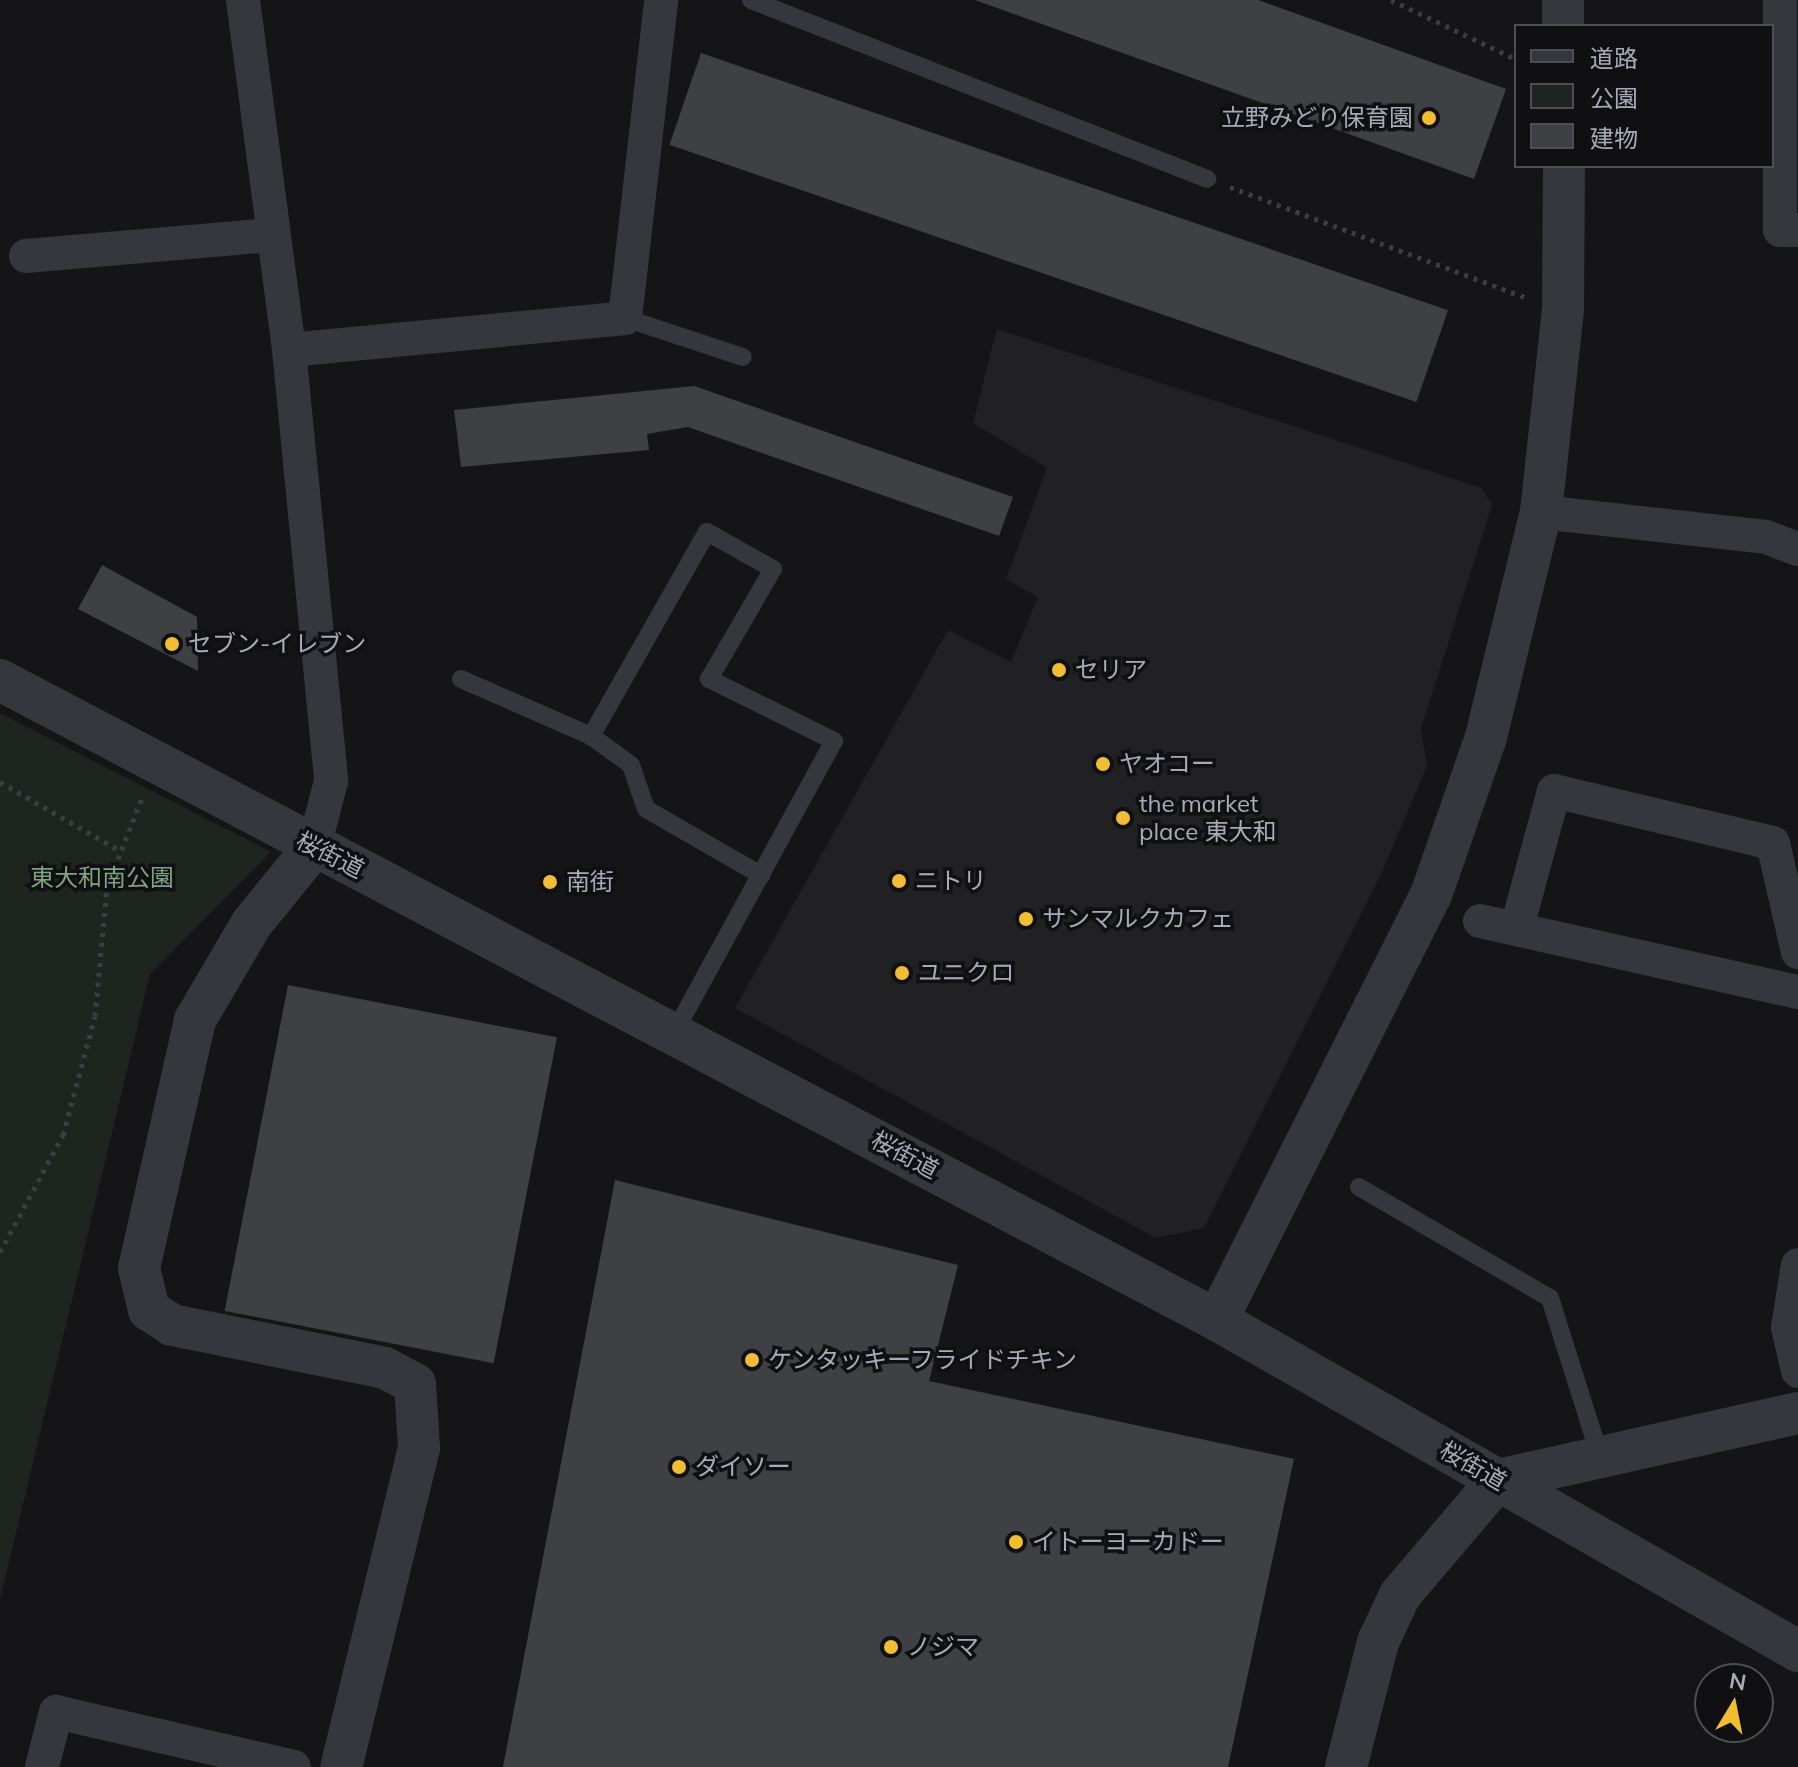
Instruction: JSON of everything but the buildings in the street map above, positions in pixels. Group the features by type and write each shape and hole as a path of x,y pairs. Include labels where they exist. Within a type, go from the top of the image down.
{"street":[{"path":"243,0 289,350 331,781 314,847 252,923 195,1020 139,1268 149,1310 172,1325 385,1368 415,1384 419,1448 341,1767"},
{"path":"289,350 625,318 661,0"},
{"path":"1563,0 1563,24"},
{"path":"1780,0 1789,51 1780,230 1798,230"},
{"path":"1217,1320 1431,895 1513,645 1541,512 1563,309 1564,168"},
{"path":"26,256 272,235"},
{"path":"1541,512 1766,537 1798,549"},
{"name":"桜街道","path":"0,680 1217,1320 1798,1651"},
{"path":"1517,927 1554,791 1773,843 1798,952"},
{"path":"1480,921 1798,992"},
{"path":"1798,1265 1788,1327 1798,1371"},
{"path":"1346,1767 1378,1642 1400,1595 1498,1480 1798,1413"},
{"path":"42,1767 56,1712 294,1767"}],"lane":[{"path":"751,0 1207,179"},
{"path":"625,318 743,357"},
{"path":"591,736 707,532 773,569 709,679 834,741 674,1033"},
{"path":"461,679 591,736 631,765 646,809 761,875"},
{"path":"1359,1187 1550,1298 1600,1457"}],"path":[{"path":"1391,0 1514,58"},
{"path":"1207,179 1563,309"},
{"path":"0,1252 63,1135 95,1016 98,924 118,849 157,765"},
{"path":"0,782 118,849"}],"shaded area":[{"name":"the market place 東大和","path":"997,329 1482,488 1492,505 1421,729 1427,766 1383,870 1204,1228 1156,1238 735,1008 948,630 1011,662 1038,597 1006,579 1047,468 973,423"}],"green space":[{"name":"東大和南公園","path":"0,713 271,852 150,974 0,1600"}],"place":[{"name":"立野みどり保育園","path":"1429,118"},
{"name":"セブン-イレブン","path":"172,644"},
{"name":"セリア","path":"1059,670"},
{"name":"ヤオコー","path":"1103,764"},
{"name":"the market place 東大和","path":"1123,818"},
{"name":"ニトリ","path":"899,881"},
{"name":"南街","path":"550,882"},
{"name":"サンマルクカフェ","path":"1026,919"},
{"name":"ユニクロ","path":"902,973"},
{"name":"ケンタッキーフライドチキン","path":"752,1360"},
{"name":"ダイソー","path":"679,1467"},
{"name":"イトーヨーカドー","path":"1016,1542"},
{"name":"ノジマ","path":"891,1647"}]}
